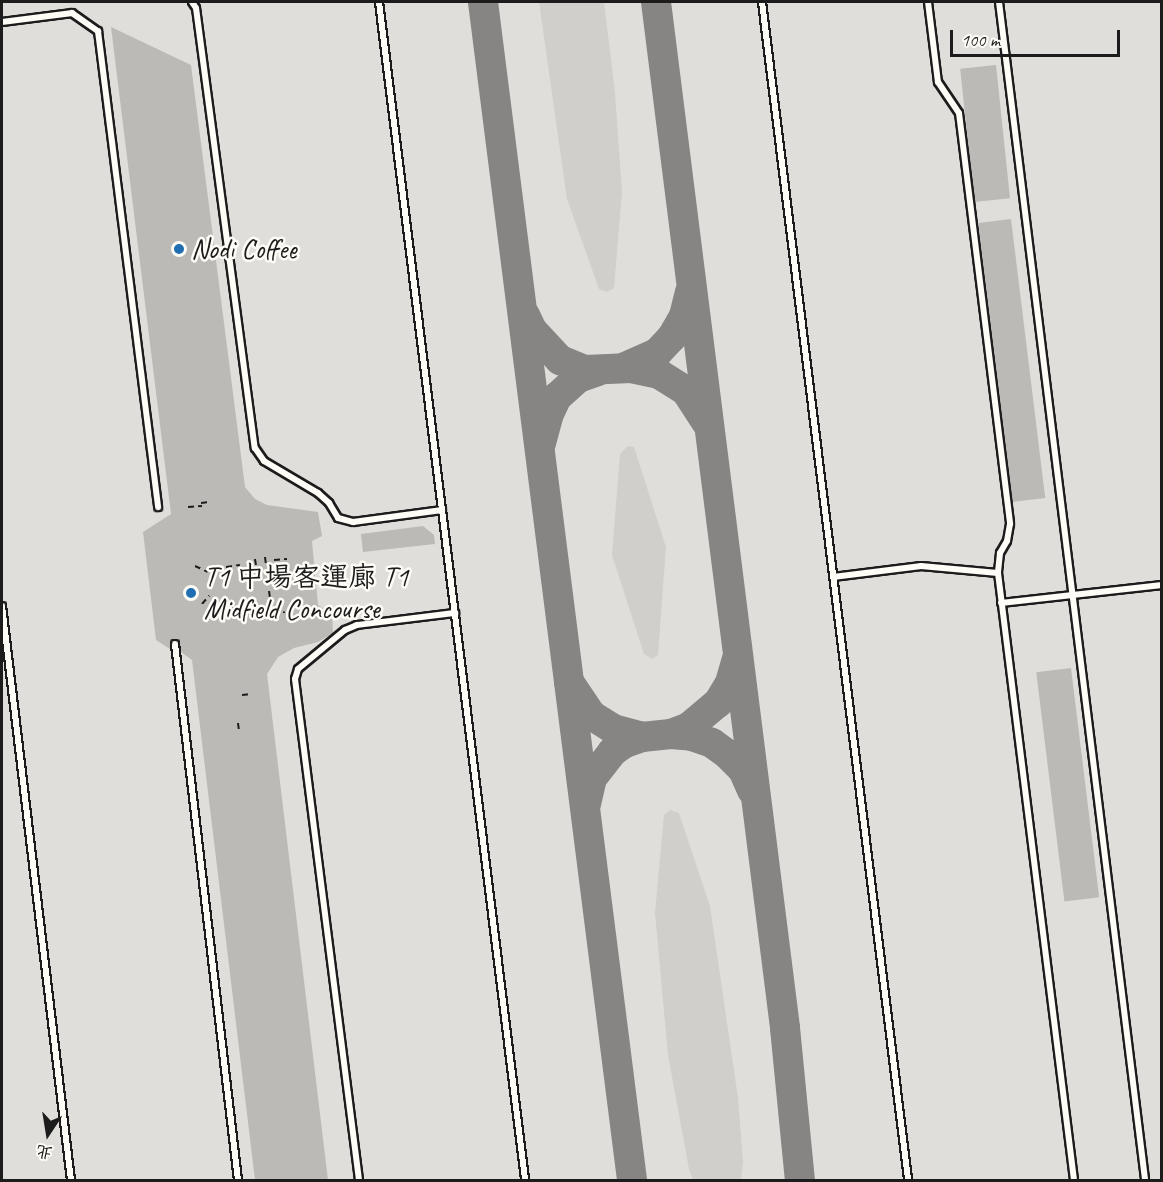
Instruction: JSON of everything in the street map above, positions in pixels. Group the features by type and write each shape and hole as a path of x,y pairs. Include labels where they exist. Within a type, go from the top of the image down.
{"lane":[{"path":"379,2 525,1180"},
{"path":"762,2 908,1180"},
{"path":"928,2 938,82 959,113 1008,501 1010,524 1007,541 1000,553 998,573 1074,1180"},
{"path":"999,2 1145,1180"},
{"path":"194,4 255,448 264,461 318,493 329,503 338,518 353,522 442,510"},
{"path":"2,22 72,13 98,31 158,507"},
{"path":"833,577 921,566 998,573"},
{"path":"1001,603 1161,585"},
{"path":"2,606 71,1180"},
{"path":"359,1180 295,679 298,669 345,630 357,625 455,613"},
{"path":"175,644 238,1180"}],"path":[{"path":"188,507 209,502"},
{"path":"265,557 266,565"},
{"path":"255,559 256,565"},
{"path":"274,560 287,559"},
{"path":"226,567 240,565"},
{"path":"195,566 208,572"},
{"path":"298,569 307,569"},
{"path":"282,573 289,573"},
{"path":"297,581 302,580"},
{"path":"269,591 270,598"},
{"path":"202,604 209,596"},
{"path":"231,608 238,608"},
{"path":"273,614 285,612"},
{"path":"242,695 252,694"},
{"path":"238,723 239,731"}],"shaded area":[{"path":"2,2 1161,2 1161,1180 2,1180"},
{"path":"539,2 604,2 615,92 622,192 614,288 607,292 599,289 567,199"},
{"path":"628,446 634,447 666,547 658,655 652,659 644,654 612,555 620,454"},
{"path":"670,810 679,813 710,906 738,1098 743,1161 741,1180 693,1180 689,1169 668,1055 655,913 664,815"}],"building":[{"name":"T1 中場客運廊 T1 Midfield Concourse","path":"111,27 191,65 245,487 255,499 267,505 318,512 322,536 312,541 318,605 332,614 333,633 318,642 294,648 278,657 267,674 328,1180 255,1180 192,660 181,652 178,639 170,641 170,649 156,640 143,532 171,514"},
{"path":"996,65 1010,198 974,202 960,69"},
{"path":"1011,219 1045,498 1012,502 978,223"},
{"path":"423,526 434,535 435,544 363,552 361,534"},
{"path":"1071,668 1099,897 1064,902 1036,672"}],"taxiway":[{"path":"483,2 632,1180"},
{"path":"656,2 785,1028 800,1180"},
{"path":"623,368 657,353 672,337 684,316 690,292"},
{"path":"525,315 532,330 560,360 585,370 631,368 659,374 686,391 706,422"},
{"path":"541,443 549,414 557,397 578,378 598,371"},
{"path":"671,734 689,727 718,703 730,683 737,659"},
{"path":"569,682 591,715 613,729 642,737"},
{"path":"586,804 592,778 612,752 625,743 642,737 671,734 692,736 712,743 743,770 752,790"}],"place":[{"name":"Nodi Coffee","path":"179,249"},
{"name":"T1 中場客運廊 T1 Midfield Concourse","path":"191,593"}]}
